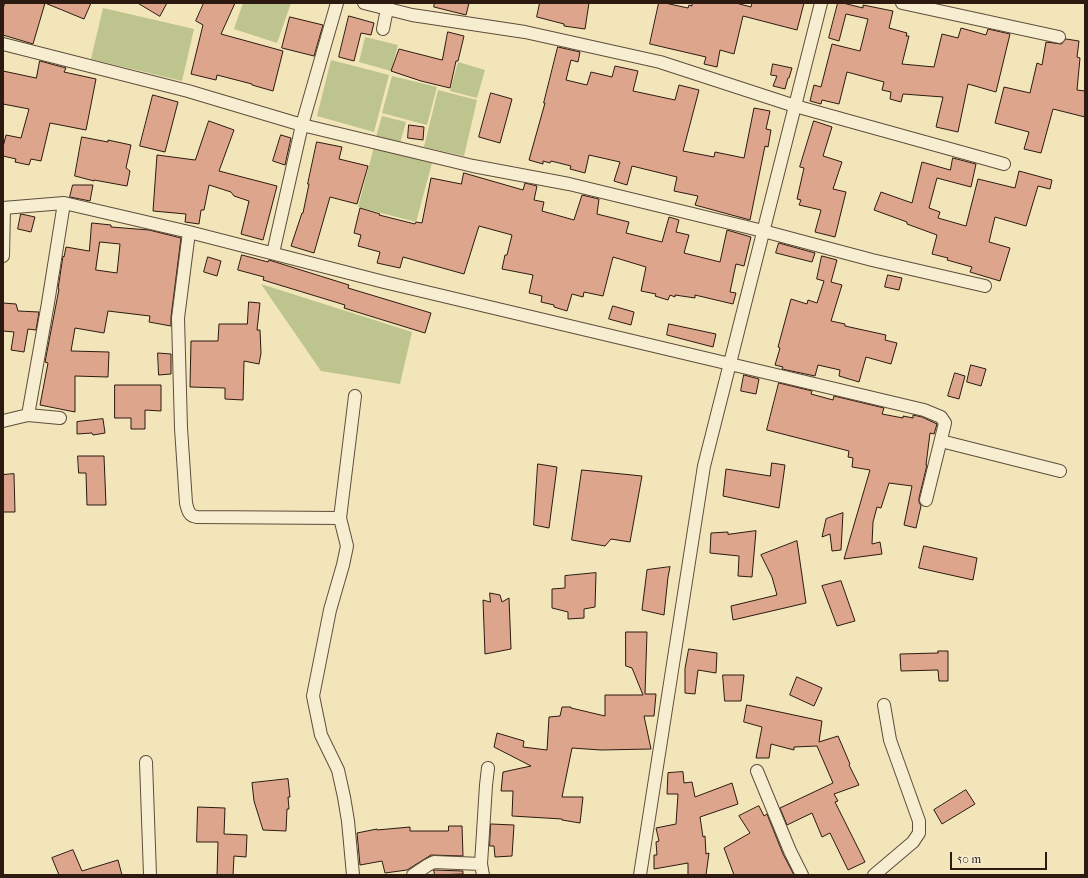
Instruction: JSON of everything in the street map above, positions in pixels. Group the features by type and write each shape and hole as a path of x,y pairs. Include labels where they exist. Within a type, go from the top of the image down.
{"street":[{"path":"273,254 302,125 336,3"},
{"path":"364,3 412,15 525,32 660,62 795,106 1004,164"},
{"path":"640,875 704,466 821,3"},
{"path":"902,3 1059,37"},
{"path":"383,29 387,9"},
{"path":"3,44 188,91 302,125 473,166 570,184 763,231 872,260 985,286"},
{"path":"28,415 64,203"},
{"path":"3,256 4,208 64,203 189,232 384,282 934,414 941,417 945,423 926,500"},
{"path":"189,232 178,318 181,428 186,503 188,511 193,516 197,517 340,518"},
{"path":"353,875 348,821 338,770 321,735 313,696 330,610 347,546 340,518 355,396"},
{"path":"3,422 28,415 60,418"},
{"path":"941,441 1060,471"},
{"path":"874,875 887,871 913,842 919,833 919,821 890,740 884,705"},
{"path":"146,762 150,875"},
{"path":"412,875 434,862 482,869 488,768"},
{"path":"757,771 790,851 802,875"}],"green space":[{"path":"243,3 291,3 277,43 234,29"},
{"path":"103,8 194,29 182,81 91,59"},
{"path":"365,37 398,45 391,71 359,62"},
{"path":"331,60 389,75 374,132 317,116"},
{"path":"458,62 485,70 477,98 450,91"},
{"path":"392,76 437,87 427,125 382,113"},
{"path":"438,90 477,100 464,156 424,147"},
{"path":"382,116 406,122 400,143 376,137"},
{"path":"374,147 432,163 416,222 358,207"},
{"path":"261,284 412,332 400,384 321,371"}],"building":[{"path":"5,3 45,3 33,44 3,35 3,10"},
{"path":"45,3 91,3 84,19"},
{"path":"138,3 167,3 160,16"},
{"path":"204,3 235,3 221,34 283,51 273,91 217,75 216,80 191,74 203,25 196,21"},
{"path":"435,3 469,3 466,15 434,7"},
{"path":"540,3 589,3 585,29 564,26 564,24 537,17"},
{"path":"659,3 688,8 689,5 692,6 692,3 736,3 751,7 752,3 804,3 797,30 743,16 734,54 720,50 717,67 704,64 706,57 650,44"},
{"path":"838,3 863,8 863,5 893,11 889,28 907,33 906,36 909,36 902,64 934,67 942,34 958,38 961,28 986,35 988,29 1010,34 996,92 968,84 958,132 936,127 943,97 903,94 901,102 890,99 891,92 882,90 884,82 847,72 839,104 822,100 821,104 810,101 814,85 821,87 832,44 860,51 868,19 846,14 839,41 829,38"},
{"path":"349,16 374,23 371,35 361,33 354,61 339,57"},
{"path":"290,17 323,25 314,56 282,48"},
{"path":"448,32 464,36 458,61 456,61 450,88 421,81 391,71 399,49 442,60"},
{"path":"1066,39 1079,41 1077,57 1080,58 1077,90 1085,91 1085,117 1053,109 1041,153 1024,149 1029,132 995,123 1004,87 1030,93 1037,63 1042,65 1046,42 1061,44"},
{"path":"558,47 580,52 578,62 571,60 566,80 587,85 591,72 612,77 615,66 638,71 633,91 675,100 679,85 699,90 683,151 714,157 715,152 744,158 754,108 770,111 766,129 771,130 768,147 765,146 750,220 695,205 698,196 674,191 677,177 632,166 627,185 614,181 620,162 589,155 585,173 570,169 571,166 551,161 550,163 543,161 543,164 529,160 545,103"},
{"path":"40,61 66,68 64,72 96,79 86,130 50,123 41,161 31,159 29,165 15,162 16,159 3,156 3,147 6,135 21,138 29,109 3,104 3,71 36,78"},
{"path":"773,64 792,68 785,89 773,86 777,76 771,75"},
{"path":"491,93 512,99 500,143 479,137"},
{"path":"153,95 178,102 165,152 140,146"},
{"path":"209,121 234,130 219,171 277,186 263,240 241,234 249,201 234,196 231,192 209,185 204,210 201,210 199,224 185,222 186,214 153,211 157,155 195,160"},
{"path":"814,121 832,127 823,156 842,162 833,189 846,192 835,237 815,232 821,210 799,205 801,200 797,199 804,168 800,167"},
{"path":"409,125 424,127 423,140 408,138"},
{"path":"281,135 291,138 285,165 273,161"},
{"path":"82,137 108,142 108,140 131,145 126,168 130,171 127,186 94,181 75,176"},
{"path":"317,142 342,147 339,159 368,166 357,204 330,197 314,253 291,246 303,213"},
{"path":"953,158 976,164 971,187 937,178 929,208 940,212 938,218 966,226 978,179 1015,188 1019,171 1052,180 1050,189 1038,186 1026,226 995,217 989,242 1010,248 1000,281 970,272 972,267 932,254 937,235 874,210 881,192 912,203 922,162 950,170"},
{"path":"464,173 523,190 525,183 537,186 534,200 544,202 542,211 574,220 582,195 599,199 597,214 629,222 626,233 662,242 669,217 679,220 676,232 689,235 684,253 720,262 727,230 751,237 744,266 736,264 730,292 736,293 733,304 695,295 695,298 675,295 675,297 670,295 668,300 655,296 656,294 641,291 646,267 613,257 603,296 584,292 583,297 572,294 567,311 554,307 554,305 541,302 542,296 529,293 533,275 502,269 512,235 479,226 464,274 403,257 400,268 377,263 380,252 358,246 361,235 354,233 360,208 380,214 379,215 415,224 416,222 422,223 431,178 461,184"},
{"path":"73,185 93,185 90,201 70,197"},
{"path":"21,214 35,217 31,232 18,229"},
{"path":"92,223 111,225 111,227 149,230 181,238 171,326 149,322 150,316 108,311 104,333 75,328 71,351 109,352 108,377 75,376 75,412 40,405 48,363 45,362 59,289 63,256 64,257 66,247 89,251","holes":["100,242 120,244 117,273 96,270"]},
{"path":"779,243 815,253 812,262 776,253"},
{"path":"242,255 268,262 269,260 349,285 348,288 431,313 425,333 344,308 345,305 263,280 264,277 238,270"},
{"path":"822,256 837,260 831,282 842,285 831,321 845,324 845,326 886,335 885,340 897,343 891,364 866,357 859,382 839,376 840,370 818,365 815,376 782,369 783,367 775,365 780,348 778,347 791,299 807,304 808,300 817,303 824,281 817,279"},
{"path":"208,257 221,261 217,276 204,272"},
{"path":"888,275 902,278 899,290 885,287"},
{"path":"249,302 260,303 257,330 260,330 261,353 259,364 244,361 243,400 225,399 225,388 190,387 191,341 218,341 219,324 247,324"},
{"path":"3,303 16,304 18,311 39,312 36,330 28,329 24,352 11,350 14,332 3,331"},
{"path":"613,306 634,312 631,325 609,319"},
{"path":"669,324 716,334 713,347 667,335"},
{"path":"158,353 171,354 171,374 159,375"},
{"path":"971,365 986,369 981,386 967,382"},
{"path":"955,373 965,376 959,399 948,396"},
{"path":"744,375 759,379 756,394 741,391"},
{"path":"779,383 812,391 811,394 833,400 834,396 884,408 882,414 903,418 903,416 913,418 913,415 922,417 937,424 934,434 930,433 927,465 919,498 921,506 916,528 904,525 912,486 889,483 881,508 877,507 873,522 872,544 880,542 882,554 844,559 870,470 852,467 853,458 848,457 849,451 767,430"},
{"path":"115,385 161,385 161,411 145,410 145,429 131,429 131,418 115,418"},
{"path":"103,419 105,433 93,435 92,433 77,434 77,422"},
{"path":"78,456 104,456 106,505 87,505 86,473 79,473"},
{"path":"772,463 785,465 779,508 723,496 726,469 770,476"},
{"path":"538,464 557,467 549,528 534,525"},
{"path":"582,470 642,476 630,542 611,539 605,546 572,540"},
{"path":"14,474 15,512 3,512 3,475"},
{"path":"843,513 841,550 832,551 830,534 822,537 826,519"},
{"path":"756,531 752,577 738,576 739,556 710,553 711,533 728,532 728,534"},
{"path":"797,541 806,603 733,620 731,606 777,595 772,577 761,555"},
{"path":"924,546 977,558 973,580 919,568"},
{"path":"670,567 664,615 642,610 647,570"},
{"path":"596,573 595,607 584,609 584,618 568,619 568,612 552,608 552,589 565,588 565,576"},
{"path":"841,581 855,621 837,626 822,586"},
{"path":"490,593 500,595 502,602 509,598 511,649 485,654 483,600 490,602"},
{"path":"626,632 647,632 645,694 656,694 654,716 644,716 651,749 601,750 572,748 562,797 583,797 580,823 562,819 512,816 513,791 501,791 503,772 531,766 494,747 497,733 524,741 523,747 547,750 549,717 560,716 562,707 571,707 605,716 605,695 643,695 632,668 626,666"},
{"path":"689,649 717,653 716,673 698,670 695,694 685,693 685,669"},
{"path":"938,651 948,651 948,681 939,681 938,670 901,671 900,654 938,653"},
{"path":"723,675 744,675 741,701 725,701"},
{"path":"797,677 822,688 814,706 790,695"},
{"path":"747,705 822,721 819,742 838,736 850,764 849,765 859,785 834,794 838,801 835,802 865,862 848,870 830,833 822,837 812,813 787,825 780,808 833,783 817,746 794,747 794,750 771,744 769,758 756,758 762,727 744,722"},
{"path":"683,772 684,783 692,782 695,797 732,783 738,804 700,817 703,837 705,836 706,854 709,853 706,875 688,875 688,863 654,869 654,855 657,855 656,842 659,841 656,828 676,824 678,794 667,794 668,773"},
{"path":"288,779 290,797 288,797 289,809 287,809 286,831 263,830 254,801 252,783"},
{"path":"966,790 975,804 942,824 934,810"},
{"path":"759,806 764,816 767,814 783,854 794,875 734,875 724,848 750,833 739,816"},
{"path":"198,807 225,808 224,834 247,835 246,857 234,856 233,875 217,875 218,842 197,842"},
{"path":"491,824 514,825 512,856 495,857 494,846 490,846"},
{"path":"449,826 462,826 463,856 431,855 407,870 385,873 382,861 360,865 357,833 377,829 410,827 410,831 448,831"},
{"path":"73,850 82,871 118,860 122,875 59,875 52,858"},
{"path":"434,870 463,871 463,874 435,875"}]}
